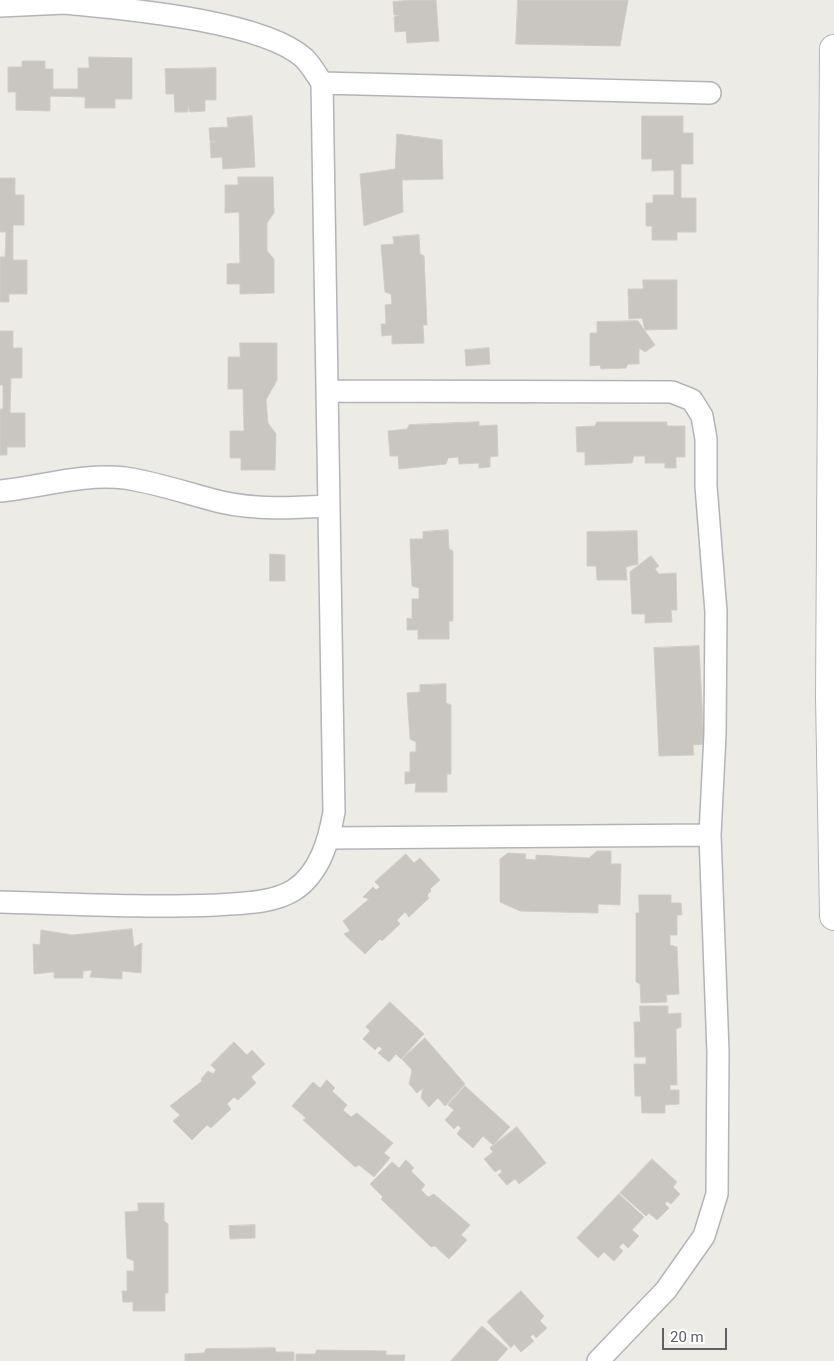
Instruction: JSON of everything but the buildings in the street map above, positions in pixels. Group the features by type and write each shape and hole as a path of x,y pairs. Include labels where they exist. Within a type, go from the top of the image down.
{"street":[{"path":"0,6 65,1 210,22 278,41 305,59 322,83 328,391 328,506 334,739 334,812 330,838 316,867 294,890 272,899 250,903 193,906 0,902"},
{"path":"834,49 830,697 834,916"},
{"path":"322,83 710,92"},
{"path":"328,391 672,392 692,400 702,416 706,439 706,486 716,612 715,734 710,835 718,1052 717,1194 704,1236 666,1290 598,1361"},
{"path":"0,491 68,480 124,478 165,486 223,502 278,509 328,506"},
{"path":"330,838 710,835"}]}
